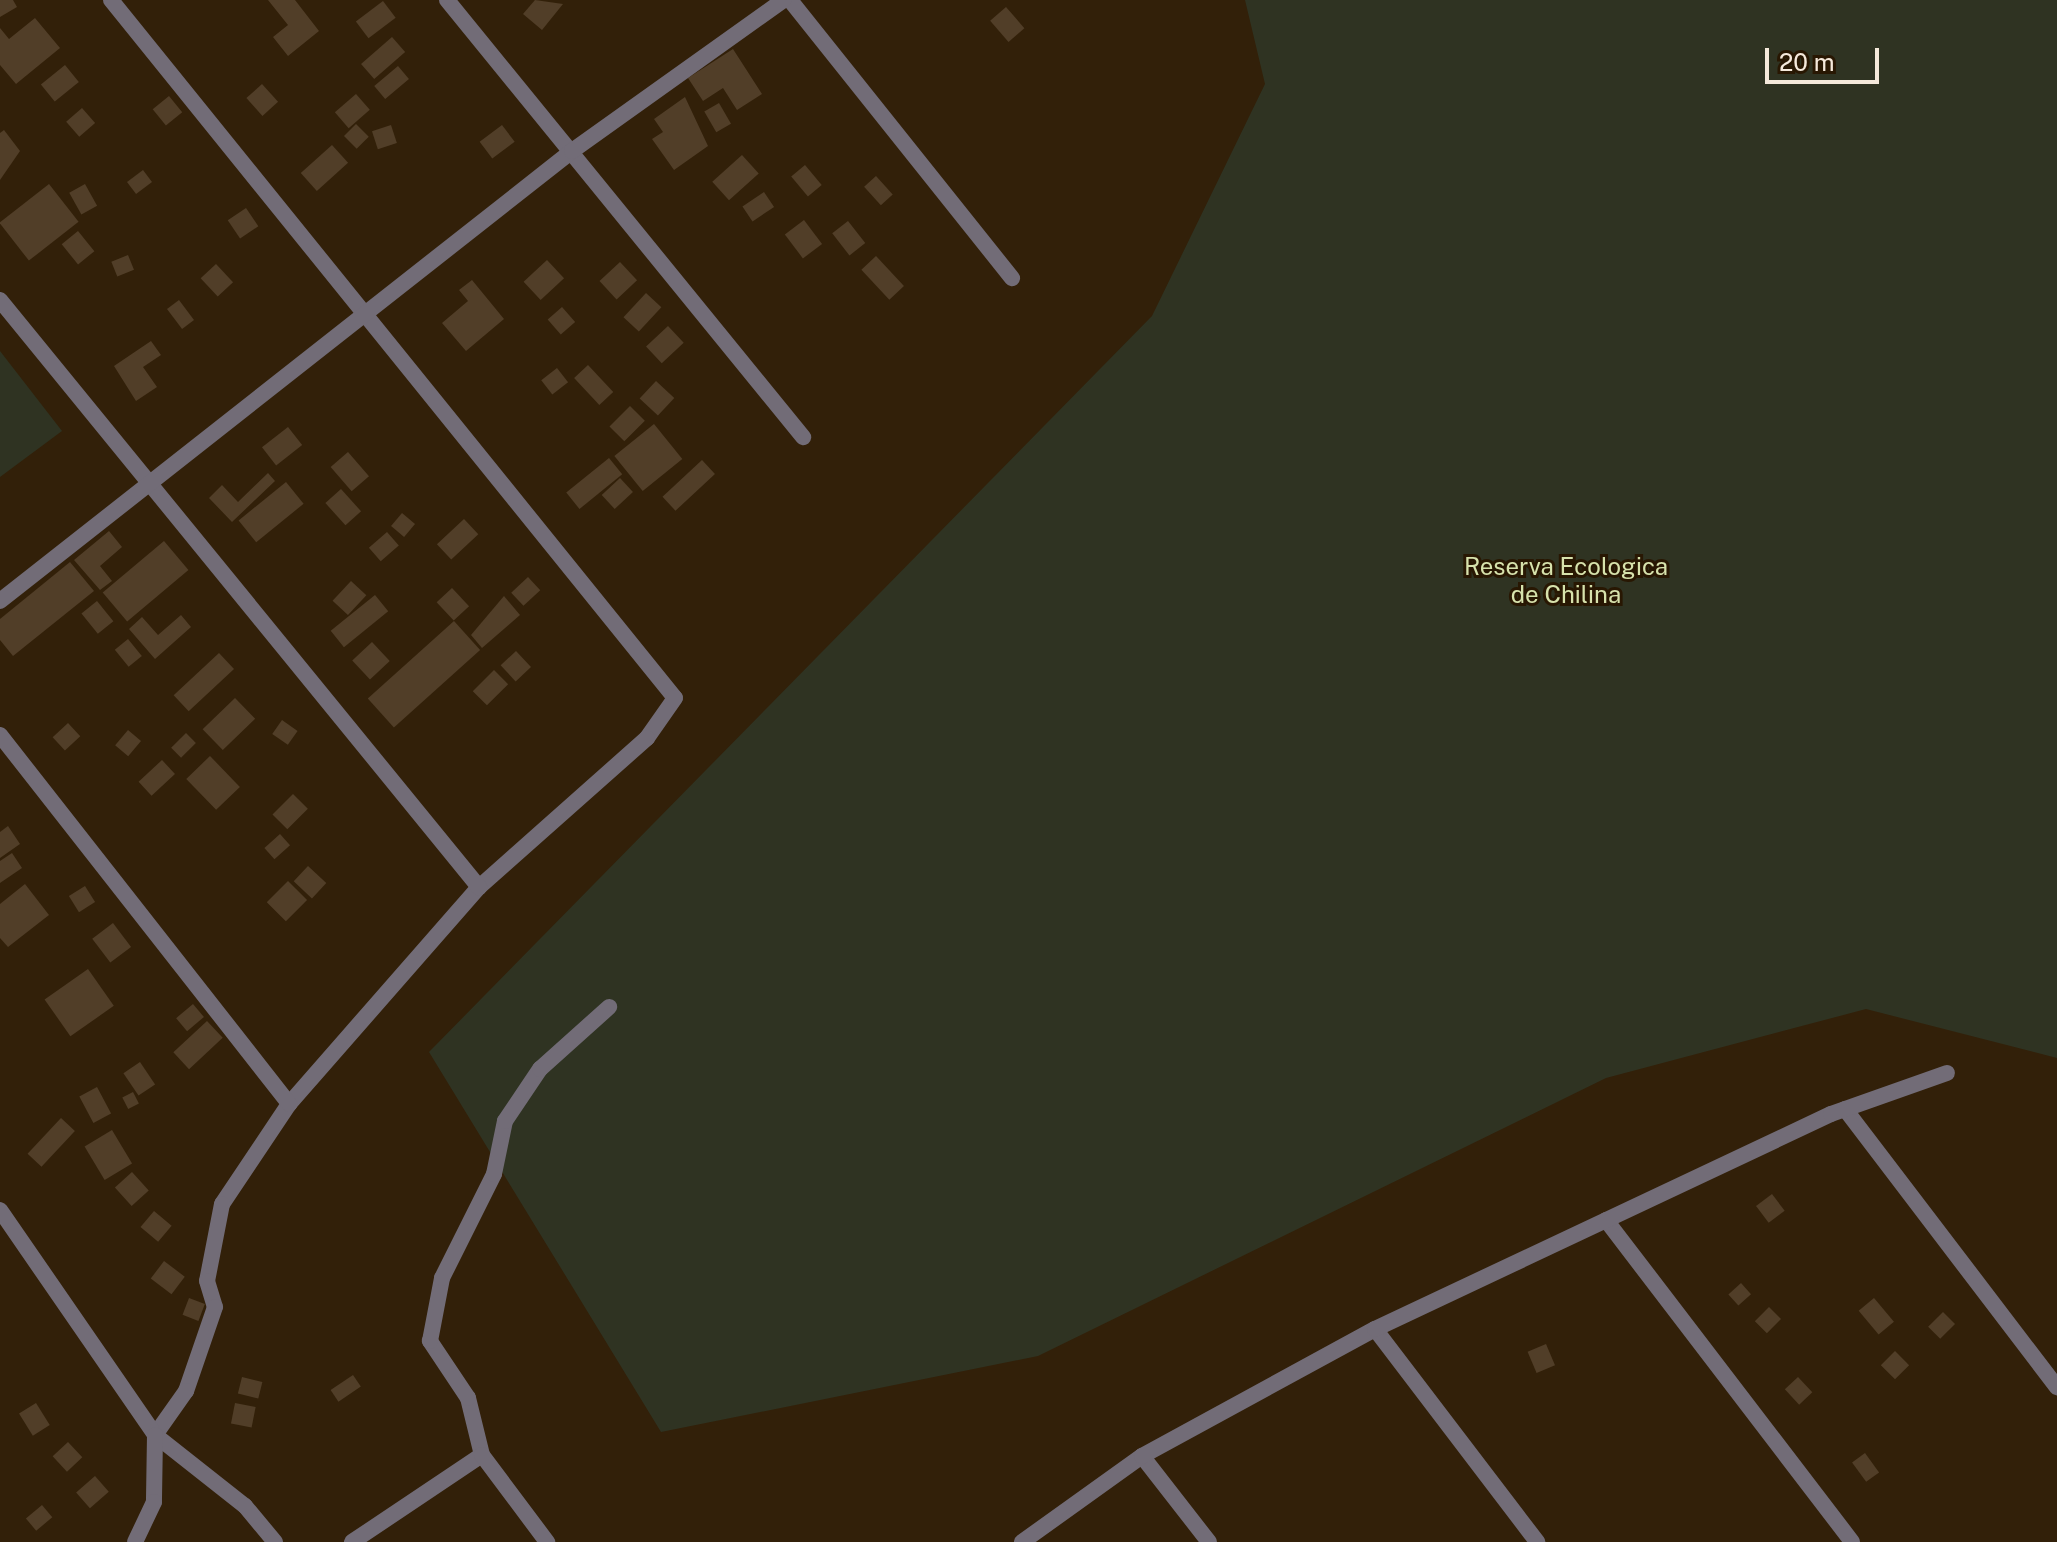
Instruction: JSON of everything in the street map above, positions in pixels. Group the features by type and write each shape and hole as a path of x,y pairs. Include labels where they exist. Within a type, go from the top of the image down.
{"street":[{"path":"111,0 675,698 647,738 479,887 289,1104 222,1204 207,1281 215,1307 186,1391 155,1435 154,1502 135,1542"},
{"path":"447,0 803,437"},
{"path":"0,601 572,151 787,0 1012,278"},
{"path":"0,300 479,887"},
{"path":"0,735 289,1104"},
{"path":"547,1542 482,1455 468,1398 430,1341 442,1278 494,1174 505,1121 540,1069 609,1007"},
{"path":"1022,1542 1142,1456 1375,1329 1845,1109 1947,1073"},
{"path":"1845,1109 2057,1387"},
{"path":"0,1210 155,1435 245,1506 275,1542"},
{"path":"1606,1220 1852,1542"},
{"path":"1375,1329 1537,1542"},
{"path":"352,1542 482,1455"},
{"path":"1142,1456 1209,1542"}],"green space":[{"name":"Reserva Ecologica de Chilina","path":"1245,0 2057,0 2057,1058 1866,1009 1606,1078 1038,1356 661,1432 429,1052 1152,316 1265,84"},
{"path":"0,351 62,431 0,477"}],"building":[{"path":"0,0 13,0 17,7 0,17"},
{"path":"268,0 295,0 319,31 288,56 273,37 288,25"},
{"path":"535,0 563,4 542,30 523,14"},
{"path":"383,1 396,18 368,38 356,21"},
{"path":"1006,7 1024,28 1009,42 990,21"},
{"path":"35,18 60,48 16,84 0,65 0,28 9,39"},
{"path":"392,37 405,52 374,79 361,64"},
{"path":"733,49 762,94 737,110 723,88 703,101 688,78"},
{"path":"65,65 79,82 55,102 41,85"},
{"path":"398,66 409,79 385,99 374,86"},
{"path":"262,84 278,102 262,116 246,98"},
{"path":"356,94 370,110 349,128 335,112"},
{"path":"169,96 182,112 166,126 153,109"},
{"path":"685,97 708,146 674,170 652,139 663,132 654,119"},
{"path":"719,103 731,124 716,132 704,112"},
{"path":"82,108 95,123 79,137 66,122"},
{"path":"356,124 369,137 357,149 344,136"},
{"path":"391,125 397,143 378,149 372,131"},
{"path":"502,125 515,142 492,159 480,142"},
{"path":"4,130 20,151 0,180 0,133"},
{"path":"332,145 348,163 317,191 301,173"},
{"path":"742,155 759,174 729,200 712,182"},
{"path":"805,165 822,185 808,196 791,177"},
{"path":"143,170 152,182 136,194 127,182"},
{"path":"876,176 893,195 881,205 864,187"},
{"path":"49,184 79,222 29,261 0,222"},
{"path":"85,184 97,206 81,215 69,193"},
{"path":"764,192 774,207 753,221 742,207"},
{"path":"246,208 258,226 240,239 228,220"},
{"path":"804,220 822,244 803,258 785,234"},
{"path":"848,221 865,243 849,255 832,233"},
{"path":"78,231 94,251 78,264 62,244"},
{"path":"128,255 134,270 117,277 111,262"},
{"path":"876,256 904,286 889,300 861,270"},
{"path":"547,260 564,278 541,300 524,282"},
{"path":"620,262 637,280 617,299 600,281"},
{"path":"216,264 233,282 218,297 201,278"},
{"path":"472,280 504,319 466,351 442,323 468,301 459,290"},
{"path":"646,293 661,307 639,331 623,317"},
{"path":"179,300 194,320 182,329 167,309"},
{"path":"562,307 575,322 561,335 548,319"},
{"path":"668,326 684,343 662,363 646,346"},
{"path":"151,341 161,355 143,367 157,387 136,401 114,366"},
{"path":"588,365 613,392 599,405 574,378"},
{"path":"557,368 568,382 552,394 541,380"},
{"path":"656,381 674,398 658,416 640,399"},
{"path":"630,406 645,421 624,441 609,427"},
{"path":"654,424 682,459 643,491 614,456"},
{"path":"288,427 302,445 276,465 262,447"},
{"path":"348,452 369,476 352,491 331,467"},
{"path":"609,458 622,474 579,509 566,493"},
{"path":"702,460 715,474 675,511 663,497"},
{"path":"268,473 275,481 232,522 209,498 222,485 238,502"},
{"path":"620,478 633,492 615,509 602,495"},
{"path":"286,482 304,504 256,542 239,520"},
{"path":"341,489 361,511 345,525 325,503"},
{"path":"402,513 415,524 404,537 391,526"},
{"path":"464,519 478,534 451,560 437,544"},
{"path":"109,531 122,547 100,566 112,581 100,590 74,560"},
{"path":"387,532 399,546 381,561 369,548"},
{"path":"164,541 188,570 127,622 103,592"},
{"path":"70,562 94,591 13,656 0,640 0,619"},
{"path":"528,577 540,590 523,606 511,593"},
{"path":"351,581 366,595 348,615 333,601"},
{"path":"452,588 469,606 454,621 437,602"},
{"path":"375,595 388,611 344,647 331,631"},
{"path":"504,596 520,615 482,648 471,635"},
{"path":"97,601 113,621 98,634 81,614"},
{"path":"181,615 191,627 155,659 129,629 142,617 158,635"},
{"path":"454,621 480,650 394,728 368,699"},
{"path":"128,639 142,656 129,667 115,650"},
{"path":"372,642 390,661 370,679 352,660"},
{"path":"516,651 531,667 516,681 501,665"},
{"path":"219,653 234,669 189,711 174,695"},
{"path":"494,670 508,684 487,705 473,691"},
{"path":"235,698 255,719 223,750 203,729"},
{"path":"282,720 298,731 288,745 272,734"},
{"path":"68,723 80,736 65,750 53,737"},
{"path":"128,730 141,741 128,756 115,745"},
{"path":"186,733 196,743 181,758 171,748"},
{"path":"210,756 240,787 216,810 186,779"},
{"path":"162,760 175,774 152,796 139,782"},
{"path":"293,794 308,809 287,829 272,815"},
{"path":"8,826 20,844 0,858 0,832"},
{"path":"280,834 290,845 274,859 264,848"},
{"path":"12,853 22,868 0,883 0,861"},
{"path":"308,866 326,883 312,898 294,881"},
{"path":"288,881 307,900 286,921 267,902"},
{"path":"25,884 49,915 8,947 0,938 0,904"},
{"path":"85,886 95,902 79,912 69,896"},
{"path":"113,923 131,947 110,963 92,939"},
{"path":"88,969 114,1006 70,1036 45,999"},
{"path":"193,1004 204,1017 187,1031 176,1018"},
{"path":"207,1021 223,1038 189,1069 173,1052"},
{"path":"140,1062 155,1084 139,1096 123,1073"},
{"path":"97,1087 111,1113 93,1123 79,1096"},
{"path":"133,1092 139,1104 128,1109 122,1097"},
{"path":"61,1118 75,1131 41,1167 28,1154"},
{"path":"112,1130 132,1163 105,1180 85,1146"},
{"path":"132,1172 149,1191 132,1206 115,1187"},
{"path":"1772,1194 1785,1211 1769,1223 1756,1206"},
{"path":"154,1211 172,1226 158,1242 141,1227"},
{"path":"164,1261 185,1277 172,1294 151,1279"},
{"path":"1741,1283 1751,1294 1738,1306 1728,1294"},
{"path":"189,1298 205,1304 198,1321 183,1315"},
{"path":"1874,1298 1894,1322 1879,1335 1859,1311"},
{"path":"1769,1307 1781,1319 1767,1333 1755,1321"},
{"path":"1943,1312 1955,1324 1940,1339 1928,1327"},
{"path":"1546,1344 1555,1365 1537,1373 1528,1352"},
{"path":"1895,1351 1909,1365 1895,1379 1881,1365"},
{"path":"353,1375 361,1387 338,1402 331,1390"},
{"path":"242,1377 262,1382 258,1399 238,1393"},
{"path":"1798,1377 1812,1392 1799,1405 1785,1389"},
{"path":"36,1403 50,1425 33,1436 19,1414"},
{"path":"235,1403 256,1407 252,1428 231,1424"},
{"path":"68,1442 82,1457 67,1472 53,1456"},
{"path":"1865,1453 1879,1472 1866,1482 1852,1462"},
{"path":"95,1476 109,1492 90,1508 76,1492"},
{"path":"42,1505 52,1517 36,1531 26,1518"}]}
